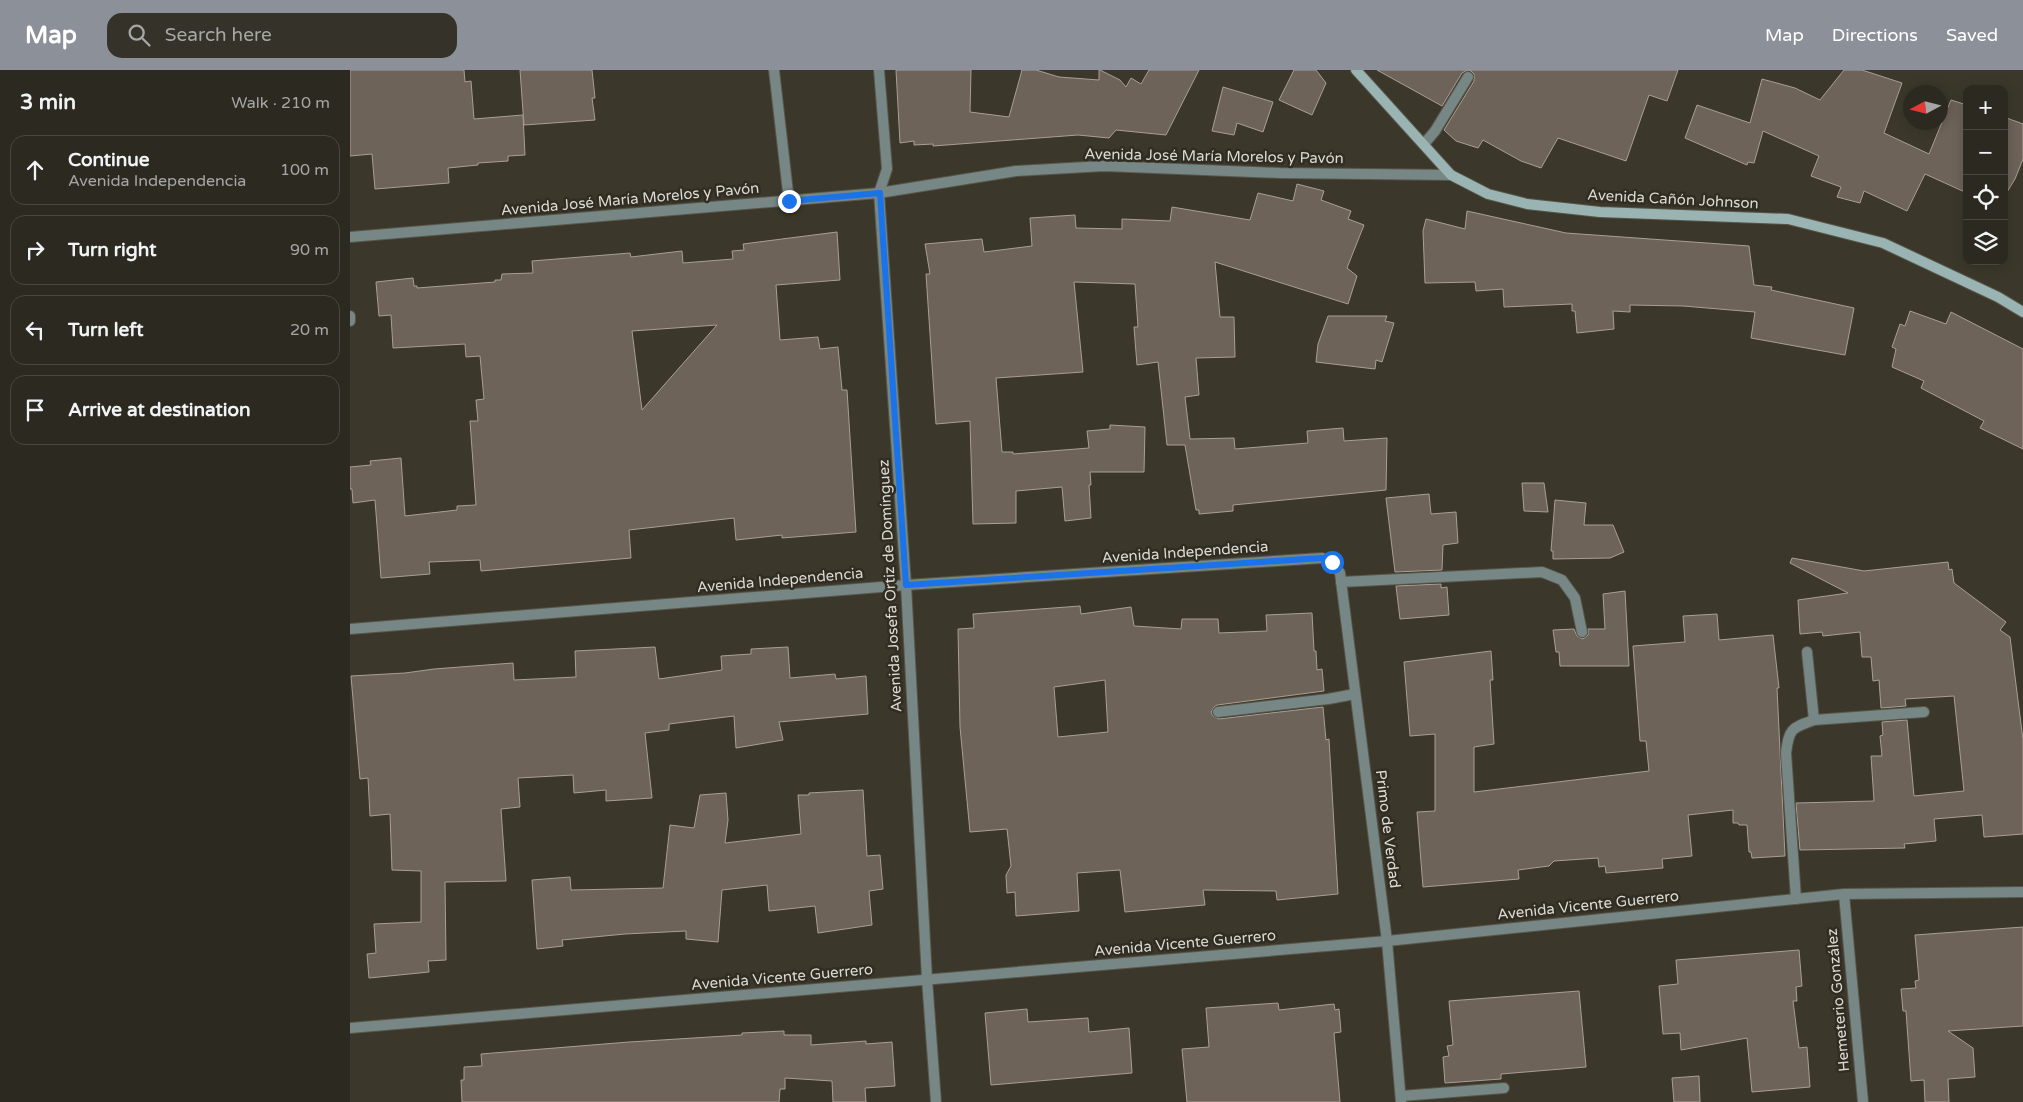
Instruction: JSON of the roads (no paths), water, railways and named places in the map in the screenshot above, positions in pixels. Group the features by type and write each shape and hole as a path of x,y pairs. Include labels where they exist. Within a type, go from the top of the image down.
{"main road":[{"name":"Avenida Cañón Johnson","path":"1356,70 1451,175 1488,194 1527,204 1600,212 1788,219 1883,243 1998,297 2023,312"}],"street":[{"path":"774,70 789,201"},
{"name":"Avenida Josefa Ortiz de Domínguez","path":"879,70 887,169 880,193 906,585 927,979 936,1102"},
{"path":"1424,144 1435,131 1468,76"},
{"name":"Avenida José María Morelos y Pavón","path":"350,238 880,193 1016,171 1104,166 1280,174 1451,175"},
{"path":"350,316 350,321"},
{"name":"Avenida Independencia","path":"350,629 906,585 1322,558 1332,562"},
{"name":"Primo de Verdad","path":"1332,562 1340,574 1387,941 1401,1099"},
{"path":"1341,582 1542,572 1562,580 1575,598 1582,632"},
{"path":"1807,652 1814,720"},
{"path":"1218,712 1355,694"},
{"path":"1796,899 1786,753 1788,735 1798,726 1814,720 1924,712"},
{"name":"Avenida Vicente Guerrero","path":"350,1028 1387,941 1844,894 2023,892"},
{"name":"Hemeterio González","path":"1844,894 1863,1102"},
{"path":"1401,1099 1504,1088"}]}
